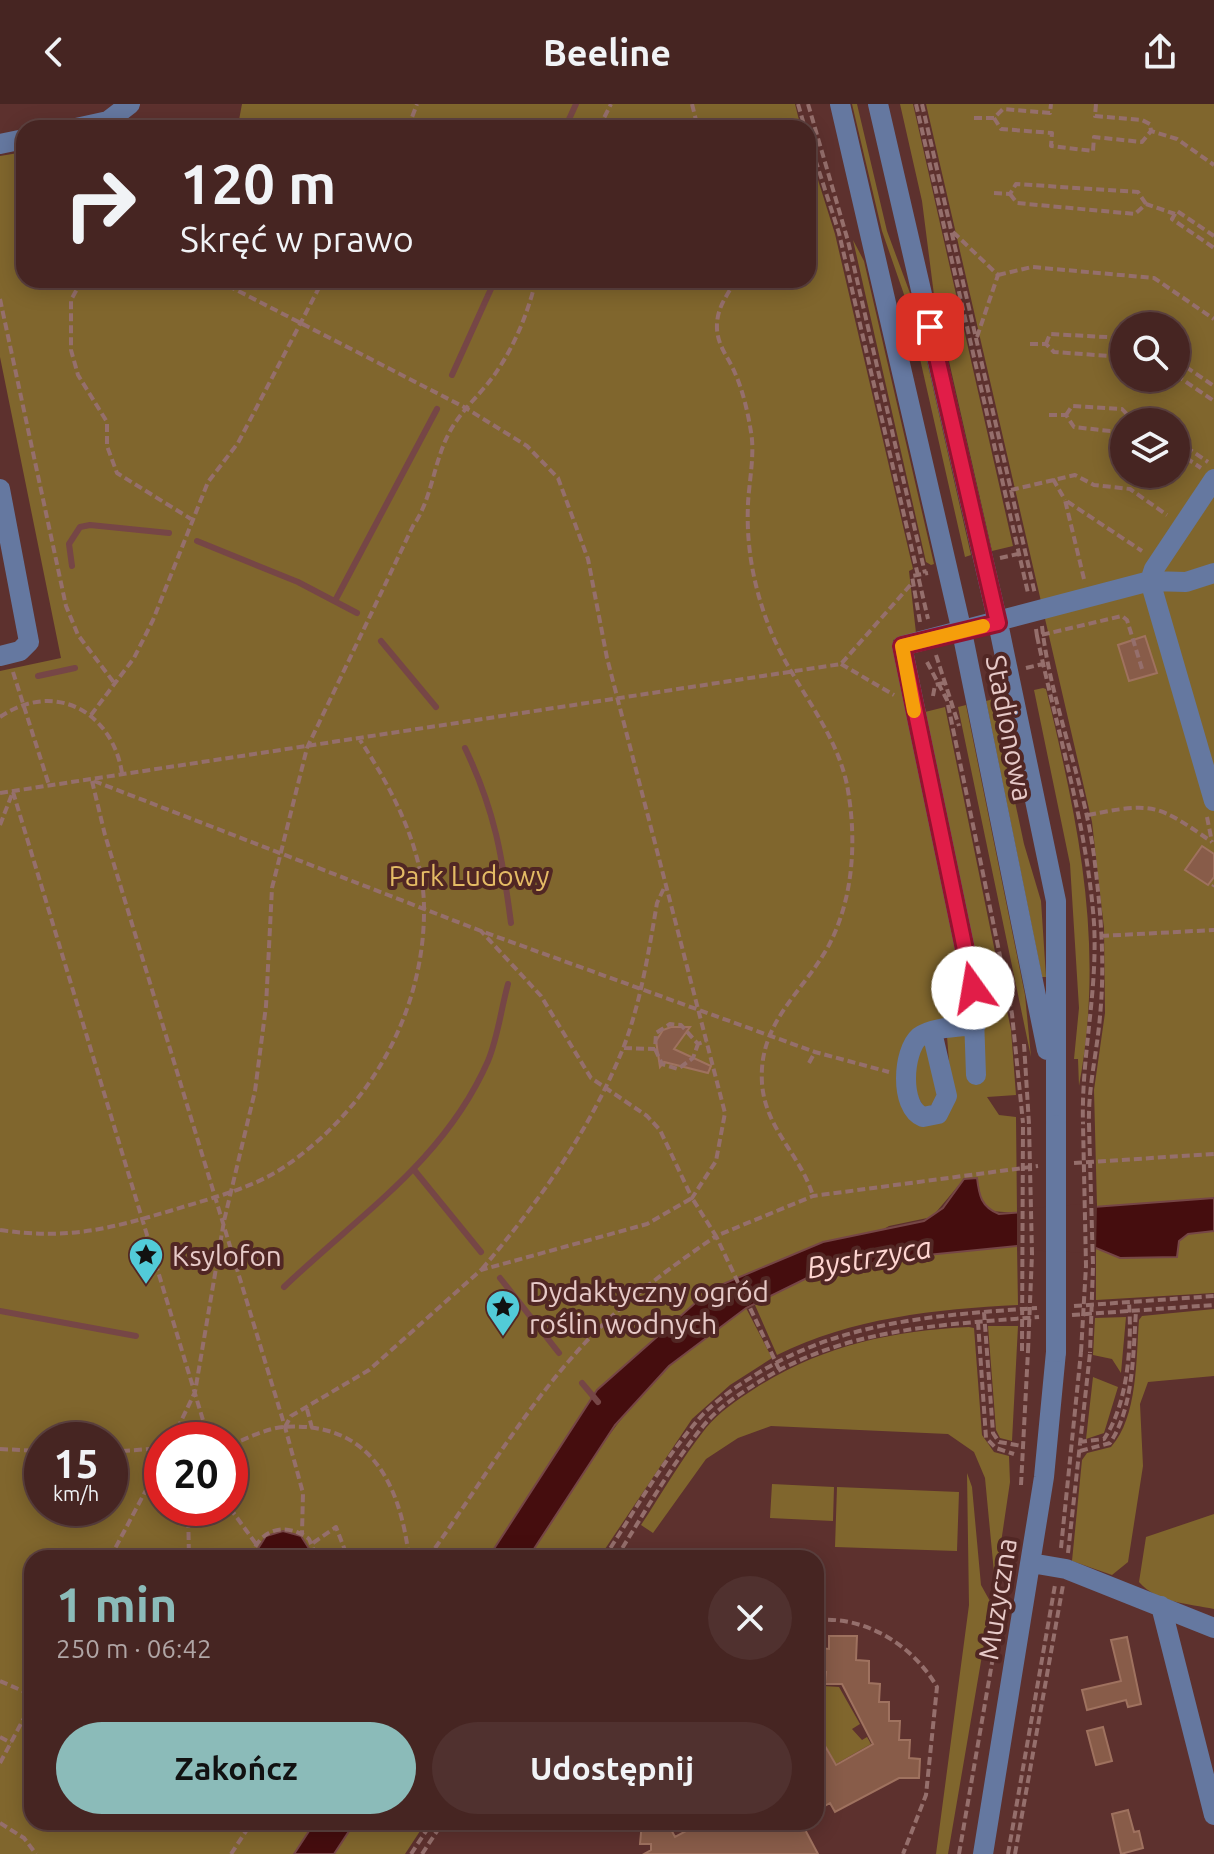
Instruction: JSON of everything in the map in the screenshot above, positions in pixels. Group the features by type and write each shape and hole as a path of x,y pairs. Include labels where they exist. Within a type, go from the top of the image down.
{"street":[{"path":"109,120 130,104"},
{"name":"Stadionowa","path":"840,104 962,632 1054,1084"},
{"name":"Stadionowa","path":"878,104 998,623 1056,901 1056,1125"},
{"name":"Stadionowa","path":"884,104 888,143"},
{"path":"1208,802 1150,581 1154,569 1214,479"},
{"path":"0,489 29,642 6,662"},
{"path":"976,1075 973,988 902,646 1150,581 1186,582 1214,573"},
{"path":"932,1032 976,1025"},
{"name":"Muzyczna","path":"983,1854 1044,1477 1056,1352 1056,1125"},
{"path":"1031,1563 1062,1568 1094,1579 1214,1628"},
{"path":"1161,1606 1214,1815"}],"path":[{"path":"916,104 1079,816 1094,924 1094,1010 1082,1085 1093,1266 1090,1353 1080,1451 1015,1854"},
{"path":"974,118 994,118 1003,109 1050,113 1051,104"},
{"path":"994,118 1001,129 1052,133 1051,146 1093,151 1094,137 1142,142 1151,131 1150,124 1142,120 1095,116 1096,104"},
{"path":"816,131 848,241 925,573"},
{"path":"1151,131 1177,139 1214,165"},
{"path":"816,162 839,233 928,640 939,672 953,698 1018,1007 1024,1047 1032,1224 1020,1497"},
{"path":"1010,194 1016,184 1138,192 1146,204 1175,214"},
{"path":"994,193 1010,194 1017,203 1135,214 1146,204"},
{"path":"1214,236 1177,211 1172,219 1214,248"},
{"path":"951,230 998,275"},
{"path":"998,275 1032,267 1154,278 1214,319"},
{"path":"976,339 998,275"},
{"path":"78,288 71,300 71,350 78,375 107,422 107,446 117,473 191,519"},
{"path":"232,288 464,407 527,446 558,478 588,559 607,658 725,1113 716,1161 692,1198 647,1224 481,1270"},
{"path":"91,715 134,658 153,620 208,482 238,443 319,288"},
{"path":"181,1422 195,1392 224,1221 259,1068 272,888 307,748 413,526 426,508 435,465 464,407 497,371 517,337 533,288"},
{"path":"731,288 719,308 718,340 735,372 752,434 748,510 754,579 771,632 791,673 829,733 841,764 852,831 852,865 845,903 830,943 769,1032 761,1057 766,1106 781,1141 802,1166 813,1196"},
{"path":"0,299 66,606 78,635 115,684"},
{"path":"1046,344 1050,334 1110,337"},
{"path":"1030,344 1046,344 1054,352 1110,356"},
{"path":"1190,370 1214,386"},
{"path":"1190,385 1214,401"},
{"path":"1066,415 1072,406 1110,408"},
{"path":"1049,415 1066,415"},
{"path":"1066,415 1074,427 1110,431"},
{"path":"1190,449 1210,463 1205,471 1190,461"},
{"path":"1011,490 1075,475 1094,485 1130,489 1183,526"},
{"path":"1053,479 1065,500 1084,579"},
{"path":"1065,500 1138,547 1143,552 1142,561"},
{"path":"0,793 841,664 913,582"},
{"path":"1037,636 1122,616 1127,620 1143,672"},
{"path":"928,640 927,663 947,700 1005,977 1026,1124"},
{"path":"6,662 26,704 49,785"},
{"path":"0,717 26,704 65,703 91,715 112,739 122,774"},
{"path":"0,1230 70,1234 110,1230 233,1190 278,1171 315,1144 345,1116 377,1074 402,1026 419,969 424,907 404,823 379,769 359,739"},
{"path":"92,781 481,931 769,1032 856,1066 903,1075"},
{"path":"92,781 285,1427 303,1493 302,1534"},
{"path":"0,825 13,792"},
{"path":"13,792 203,1422"},
{"path":"1208,802 1213,843"},
{"path":"1088,815 1133,806 1156,807 1213,843"},
{"path":"285,1427 291,1416 369,1370 481,1270 555,1177 623,1048 640,987 657,903 666,884"},
{"path":"1101,936 1214,930"},
{"path":"481,931 541,996 565,1030 591,1078 603,1089 628,1102 660,1130 692,1198 717,1238 779,1369"},
{"path":"698,1044 681,1025 670,1024 656,1033 655,1049 662,1064 678,1069 693,1058 698,1044 706,1041"},
{"path":"623,1048 655,1049"},
{"path":"809,1063 815,1052"},
{"path":"1008,1854 1062,1568 1075,1441 1086,1266 1086,1124"},
{"path":"434,1550 539,1397 577,1351 649,1284 717,1238 813,1196 924,1179"},
{"path":"1071,1306 1214,1296"},
{"path":"1075,1441 1104,1439 1116,1414 1125,1372 1129,1303"},
{"path":"1122,1312 1214,1305"},
{"path":"609,1550 696,1422 735,1388 777,1361 820,1342 872,1327 984,1312 1042,1308"},
{"path":"1080,1451 1110,1443 1120,1423 1130,1378 1136,1311"},
{"path":"984,1312 993,1433 999,1442 1022,1446"},
{"path":"978,1321 986,1438 996,1448 1014,1454"},
{"path":"621,1550 703,1426 727,1403 779,1369 852,1339 987,1321"},
{"path":"307,1409 312,1428"},
{"path":"248,1439 285,1427 323,1427 351,1440 378,1466 395,1495 406,1526 408,1550"},
{"path":"1,1450 24,1451"},
{"path":"114,1550 144,1494"},
{"path":"188,1526 189,1550"},
{"path":"243,1526 256,1544"},
{"path":"313,1544 336,1527 345,1550"},
{"path":"254,1550 256,1544 279,1529 302,1534 315,1550"},
{"path":"959,1854 1000,1615"},
{"path":"824,1620 851,1620 880,1633 907,1652 937,1687 926,1795 903,1854"},
{"path":"0,1681 24,1692"},
{"path":"0,1763 24,1718"},
{"path":"0,1737 11,1743"},
{"path":"0,1823 24,1838 36,1854"},
{"path":"231,1854 247,1830"},
{"path":"411,1854 427,1830"},
{"path":"422,1854 438,1830"}],"green space":[{"path":"242,104 795,104 799,120 239,120"},
{"path":"852,104 857,104 887,231 914,304 971,555 965,557 908,306 882,231"},
{"path":"900,104 913,104 1013,546 992,551 934,295 922,201"},
{"path":"926,104 1214,104 1214,1198 1097,1207 1094,1090 1105,1013 1104,928 1092,822"},
{"name":"Park Ludowy","path":"16,153 16,288 816,288 816,173 835,234 913,569 909,571 916,633 893,640 967,1007 959,1016 919,1031 910,1114 952,1101 947,1036 965,1035 982,1079 921,713 945,707 1011,1030 1016,1095 987,1097 999,1115 1016,1117 1017,1213 991,1211 980,1199 977,1178 964,1179 932,1217 889,1226 597,1390 493,1550 24,1550 24,1830 310,1830 294,1854 0,1854 0,671 61,658 0,357 0,156"},
{"path":"853,240 864,261 934,564 931,565 926,562"},
{"path":"1046,689 1069,789 1085,886 1089,984 1079,1086 1078,1059 1074,1059 1079,1008 1070,864 1034,690"},
{"path":"993,699 1024,844 1041,901 1046,977 1042,977 986,701"},
{"path":"966,705 1025,995 1031,1057 958,707"},
{"path":"928,1040 938,1101 925,1109 916,1091 913,1074 917,1057"},
{"path":"1214,1231 1214,1293 1096,1300 1096,1248 1120,1258 1177,1256 1179,1240 1188,1234"},
{"path":"1017,1246 1018,1305 956,1309 864,1324 805,1342 777,1355 755,1305 810,1277 860,1264"},
{"path":"746,1308 772,1358 730,1385 692,1419 604,1550 533,1550 592,1459 627,1412 667,1368"},
{"path":"1214,1309 1214,1376 1148,1382 1140,1404 1143,1466 1128,1562 1112,1575 1072,1561 1082,1460 1087,1453 1111,1447 1126,1420 1134,1386 1139,1320 1142,1316"},
{"path":"1126,1317 1121,1373 1112,1359 1093,1355 1095,1318"},
{"path":"988,1326 1018,1326 1012,1441 1000,1438 996,1430"},
{"path":"974,1328 982,1435 994,1452 1009,1456 1010,1482 995,1583 985,1478 974,1452 948,1434 771,1426 738,1438 706,1459 653,1533 641,1525 706,1428 754,1389 805,1362 857,1343 912,1332"},
{"path":"1093,1377 1118,1387 1104,1433 1086,1439"},
{"path":"967,1473 972,1487 981,1585 991,1603 948,1854 936,1854 969,1605"},
{"path":"772,1484 834,1487 833,1521 770,1518"},
{"path":"837,1487 959,1492 957,1551 835,1547"},
{"path":"1214,1514 1214,1609 1164,1598 1139,1582 1146,1537"},
{"path":"824,1686 839,1687 860,1724 852,1729 862,1740 867,1737 871,1744 836,1764 824,1742"},
{"path":"350,1830 421,1830 405,1854 334,1854"}],"water":[{"name":"Bystrzyca","path":"977,1178 982,1200 999,1214 1214,1198 1214,1231 1188,1234 1179,1241 1177,1257 1120,1258 1096,1248 1017,1246 897,1258 807,1278 746,1308 669,1366 615,1425 533,1550 493,1550 597,1390 711,1289 823,1242 924,1221 943,1208 964,1179"},
{"path":"283,1531 301,1536 310,1550 257,1550 266,1536"},
{"path":"310,1830 350,1830 334,1854 294,1854"}],"pier":[{"path":"1097,1203 1096,1253 1017,1250 1017,1209"}],"building":[{"path":"1145,636 1157,673 1129,681 1118,645"},
{"path":"1202,846 1214,854 1214,877 1208,885 1185,870"},
{"path":"690,1027 674,1049 711,1066 708,1073 664,1062 660,1067 656,1041 663,1030"},
{"path":"829,1636 857,1636 856,1660 869,1661 869,1683 880,1684 879,1702 889,1702 889,1721 900,1721 899,1740 910,1740 909,1758 920,1759 919,1778 899,1778 835,1812 830,1803 824,1806 824,1744 836,1765 873,1744 842,1684 825,1684 824,1648 829,1649"},
{"path":"1127,1637 1141,1704 1128,1707 1126,1700 1087,1710 1082,1690 1121,1681 1111,1640"},
{"path":"1103,1727 1112,1761 1096,1765 1087,1731"},
{"path":"1128,1810 1134,1832 1139,1831 1143,1848 1121,1854 1112,1814"},
{"path":"641,1830 671,1830 675,1837 688,1830 805,1830 818,1854 644,1854 651,1850 651,1844 640,1844"}],"waterway":[{"path":"569,120 576,104"},
{"path":"452,375 491,288"},
{"path":"336,599 437,409"},
{"path":"72,566 69,544 80,527 90,525 169,533"},
{"path":"197,541 298,582 357,613"},
{"path":"381,641 436,707"},
{"path":"38,676 75,668"},
{"path":"465,748 484,792 496,834 511,923"},
{"path":"284,1287 398,1184 448,1128 470,1096 488,1061 508,984"},
{"path":"415,1171 481,1252"},
{"path":"500,1278 559,1353"},
{"path":"0,1311 136,1336"},
{"path":"582,1383 598,1402"}],"slow traffic":[{"path":"914,711 902,646 983,626"}],"place":[{"name":"Ksylofon","path":"146,1286"},
{"name":"Dydaktyczny ogród roślin wodnych","path":"503,1338"}],"route":[{"path":"930,327 998,623 902,646 973,988"}]}
